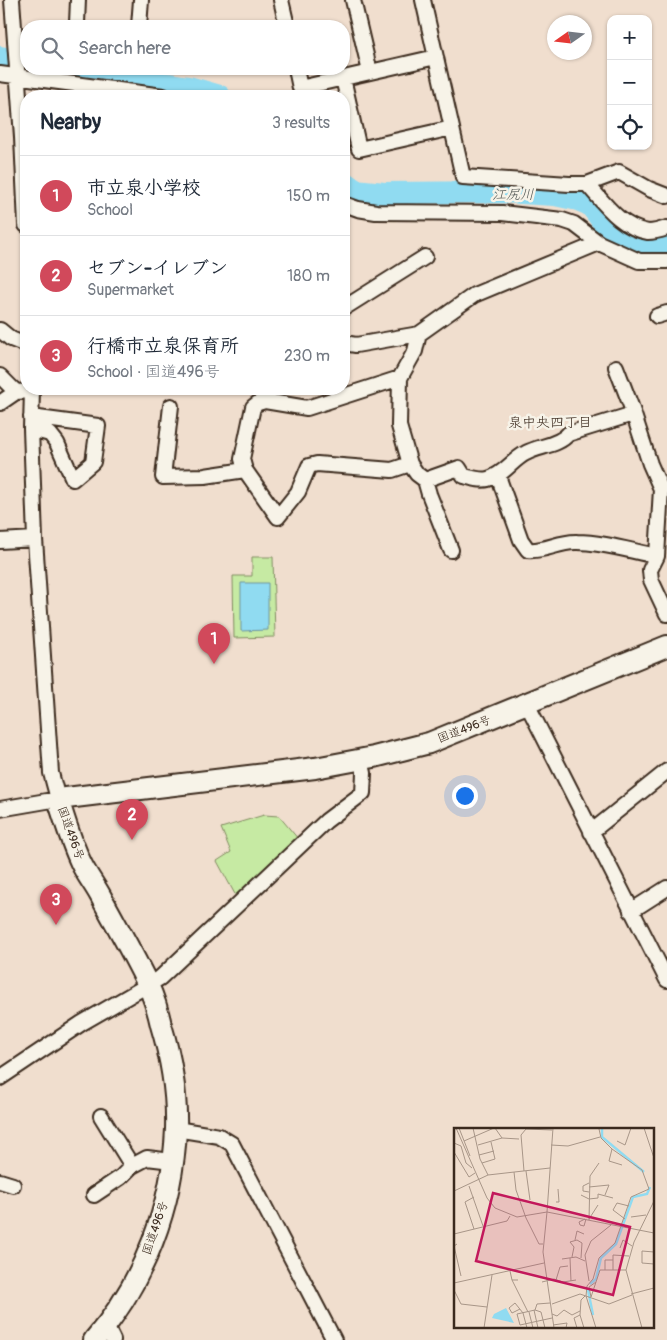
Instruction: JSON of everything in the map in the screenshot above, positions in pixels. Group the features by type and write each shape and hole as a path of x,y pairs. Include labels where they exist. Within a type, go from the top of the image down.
{"highway":[{"name":"国道496号","path":"104,1335 136,1280 153,1239 166,1198 176,1129 175,1095 166,1039 148,986 82,865 70,837 58,799 315,768 360,760 429,742 667,646"}],"street":[{"path":"12,0 16,77 20,108"},
{"path":"77,20 78,0"},
{"path":"139,20 141,0"},
{"path":"281,0 285,20"},
{"path":"353,0 370,72"},
{"path":"423,0 463,177 587,184 619,172 649,189 667,196"},
{"path":"297,75 300,88 436,57"},
{"path":"0,74 116,90"},
{"path":"343,78 346,90"},
{"path":"350,109 359,149 452,128"},
{"path":"587,184 618,218 632,228 650,232 667,228"},
{"path":"350,206 376,212 502,213 562,220 574,224 599,243 639,261 667,261"},
{"path":"350,344 356,345 419,334 474,295 599,243"},
{"path":"350,304 424,257"},
{"path":"0,330 10,339 20,343"},
{"path":"419,334 415,351 400,378 399,426 410,464 417,474 425,480 452,550"},
{"path":"616,367 650,464 664,486 657,556 650,570 650,580 667,614"},
{"path":"0,376 16,392"},
{"path":"350,394 400,378"},
{"path":"0,403 16,392 20,392"},
{"path":"0,809 58,799 51,773 36,539 31,423 32,395"},
{"path":"347,395 307,408 265,401 253,407 242,459 245,470 278,518 298,492 309,466 317,464 392,470 410,464"},
{"path":"171,406 163,477 205,476 245,470"},
{"path":"425,480 459,468 464,476 485,480 498,476 525,454 564,440 568,434 634,414"},
{"path":"31,423 98,426 93,462 73,479 57,443 50,434 31,423"},
{"path":"498,476 521,540 528,550 533,551 566,542 579,542 657,556"},
{"path":"0,541 36,539"},
{"path":"527,704 667,980"},
{"path":"0,1078 82,1023 160,978 326,821 363,793 364,773 360,760"},
{"path":"591,832 667,771"},
{"path":"631,911 667,888"},
{"path":"101,1116 132,1166"},
{"path":"176,1129 219,1136 232,1144 334,1340"},
{"path":"94,1195 121,1177 132,1166 147,1158 172,1161"}],"green space":[{"path":"252,557 273,557 275,637 234,638 233,576 252,576"},
{"path":"264,815 279,816 299,840 237,898 217,861 231,852 221,828"}],"water":[{"path":"241,583 268,583 268,630 241,631"}],"waterway":[{"name":"江尻川","path":"0,57 20,60"},
{"name":"江尻川","path":"113,75 199,90"},
{"name":"江尻川","path":"350,186 355,190 384,193 504,192 555,195 578,200 590,205 612,234 634,244 658,248 667,246"}],"place":[{"name":"市立泉小学校","path":"214,664"},
{"name":"セブン-イレブン","path":"132,840"},
{"name":"行橋市立泉保育所","path":"56,925"}],"district":[{"name":"泉中央四丁目","path":"550,422"}]}
